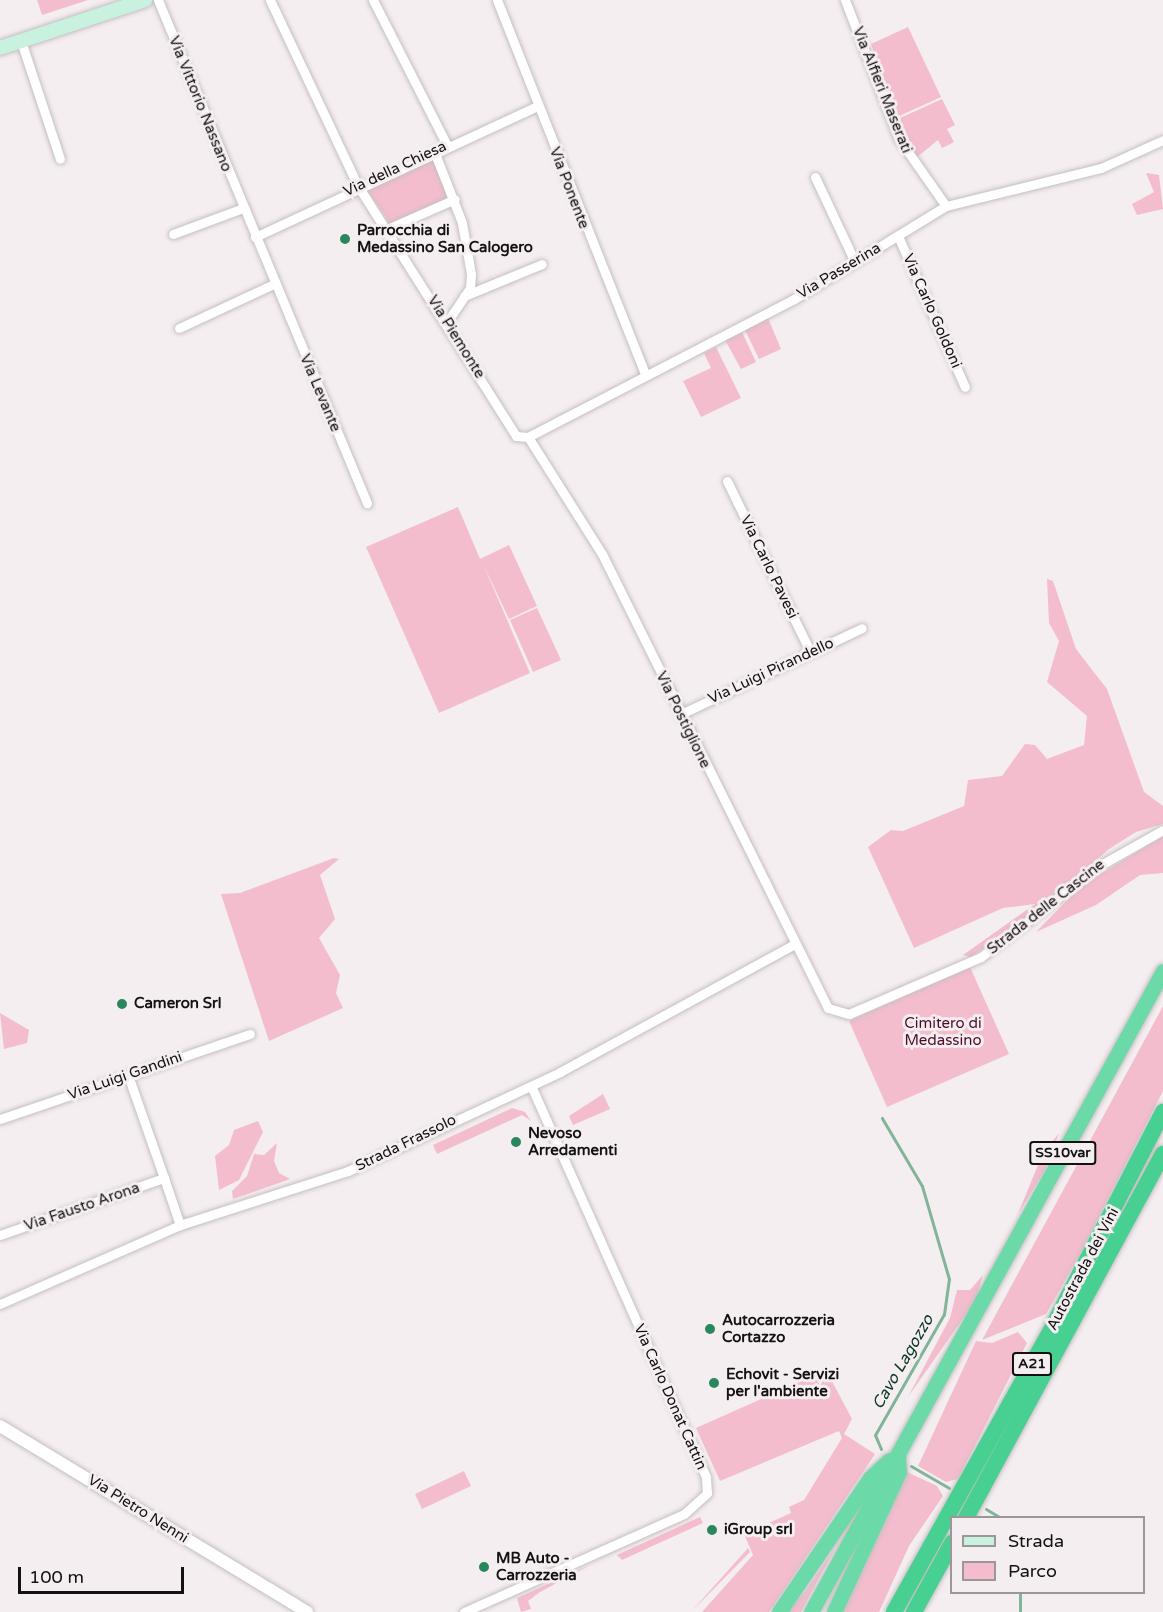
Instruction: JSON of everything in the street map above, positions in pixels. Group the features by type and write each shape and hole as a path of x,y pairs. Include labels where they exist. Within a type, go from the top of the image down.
{"highway":[{"name":"SS10var","path":"811,1612 1163,971"},
{"name":"Autostrada dei Vini","path":"894,1612 1053,1326 1163,1112"},
{"name":"Autostrada dei Vini","path":"967,1516 1163,1154"},
{"path":"779,1612 870,1478 899,1451"},
{"path":"834,1612 899,1472 899,1451"},
{"path":"914,1612 950,1545"}],"main road":[{"path":"0,48 145,0"}],"street":[{"name":"Via Vittorio Nassano","path":"158,0 274,284"},
{"path":"270,0 358,186"},
{"path":"373,0 447,145"},
{"name":"Via Ponente","path":"496,0 645,374"},
{"name":"Via Alfieri Maserati","path":"846,0 899,139 946,206"},
{"path":"21,41 60,159"},
{"name":"Via della Chiesa","path":"255,237 358,186 537,106"},
{"name":"Via Passerina","path":"528,437 855,262 946,206 1101,168 1163,140"},
{"path":"434,151 454,199 471,274 463,296 447,322"},
{"path":"815,177 855,262"},
{"name":"Via Piemonte","path":"358,186 447,322 516,436 528,437"},
{"path":"387,229 454,199"},
{"path":"172,234 243,208"},
{"name":"Via Carlo Goldoni","path":"898,236 965,387"},
{"path":"463,296 542,264"},
{"path":"179,328 274,284"},
{"name":"Via Levante","path":"274,284 367,503"},
{"name":"Via Postiglione","path":"528,437 602,554 828,1008"},
{"name":"Via Carlo Pavesi","path":"727,481 811,653"},
{"name":"Via Luigi Pirandello","path":"681,714 862,628"},
{"name":"Strada delle Cascine","path":"828,1008 849,1014 981,957 1099,866 1163,830"},
{"name":"Strada Frassolo","path":"0,1304 180,1225 322,1181 531,1086 795,944"},
{"name":"Via Luigi Gandini","path":"0,1119 250,1034"},
{"path":"128,1075 180,1225"},
{"name":"Via Carlo Donat Cattin","path":"464,1612 694,1509 708,1486 531,1086"},
{"name":"Via Fausto Arona","path":"0,1235 164,1178"},
{"name":"Via Pietro Nenni","path":"0,1426 307,1612"}],"green space":[{"path":"37,0 88,0 42,15"},
{"path":"908,27 941,97 897,117 871,44"},
{"path":"942,99 955,125 947,129 954,142 942,148 938,140 916,158 898,119"},
{"path":"433,157 449,198 390,224 366,188"},
{"path":"1146,173 1159,175 1163,209 1137,215 1132,204 1154,192"},
{"path":"768,318 781,349 759,359 745,330"},
{"path":"742,332 756,362 741,369 725,340"},
{"path":"716,347 741,398 701,417 683,381 711,368 704,353"},
{"path":"458,507 480,559 509,545 537,606 509,619 483,564 530,673 439,713 366,547"},
{"path":"1047,579 1053,581 1076,649 1107,689 1144,792 1163,806 1163,824 1136,832 1109,849 1049,902 971,957 963,955 1035,904 1003,908 914,948 868,847 891,830 903,831 964,806 968,780 1002,776 1025,744 1035,745 1047,759 1084,745 1087,716 1047,682 1059,641 1049,623"},
{"path":"537,608 561,660 533,672 510,620"},
{"path":"1163,836 1163,873 1140,875 1096,905 1036,932 1081,886"},
{"path":"334,858 339,859 320,875 335,919 319,938 340,975 336,993 343,1008 269,1041 221,894 240,893"},
{"name":"Cimitero di Medassino","path":"970,967 1009,1054 887,1107 849,1021"},
{"path":"1163,1006 1163,1091 1080,1254 1046,1314 982,1340"},
{"path":"0,1013 29,1030 27,1043 4,1049"},
{"path":"603,1094 610,1109 573,1125 569,1116"},
{"path":"512,1108 525,1112 531,1121 522,1115 437,1154 433,1145"},
{"path":"258,1121 263,1132 239,1180 219,1190 215,1156 229,1145 234,1130"},
{"path":"1059,1133 1045,1170 1018,1214 1042,1155"},
{"path":"277,1143 274,1161 279,1173 290,1179 233,1199 232,1191 247,1176 254,1154 264,1155"},
{"path":"983,1275 976,1300 908,1397 950,1318 957,1290 970,1290"},
{"path":"1018,1332 1027,1343 958,1479 946,1482 918,1466 976,1341 992,1343"},
{"path":"826,1370 852,1419 844,1434 875,1454 769,1612 702,1612 753,1555 744,1534 791,1513 789,1507 804,1500 842,1438 839,1431 720,1481 696,1428"},
{"path":"464,1471 471,1486 422,1509 415,1494"},
{"path":"907,1472 937,1486 943,1496 909,1546 879,1612 840,1612"},
{"path":"700,1517 703,1523 622,1560 617,1555"},
{"path":"748,1548 750,1552 691,1612"},
{"path":"835,1548 801,1612 788,1612 804,1593"},
{"path":"590,1565 540,1592 528,1601 531,1609 521,1612 517,1598"}],"waterway":[{"name":"Cavo Lagozzo","path":"881,1449 875,1435 944,1314 949,1279 922,1186 882,1118"},
{"name":"Cavo Lagozzo","path":"911,1466 949,1488"},
{"name":"Cavo Lagozzo","path":"986,1509 998,1516"},
{"name":"Cavo Lagozzo","path":"1020,1594 1020,1612"}],"place":[{"name":"Parrocchia di Medassino San Calogero","path":"345,239"},
{"name":"Cameron Srl","path":"122,1004"},
{"name":"Nevoso Arredamenti","path":"516,1142"},
{"name":"Autocarrozzeria Cortazzo","path":"710,1329"},
{"name":"Echovit - Servizi per l'ambiente","path":"714,1383"},
{"name":"iGroup srl","path":"712,1530"},
{"name":"MB Auto - Carrozzeria","path":"484,1567"}]}
